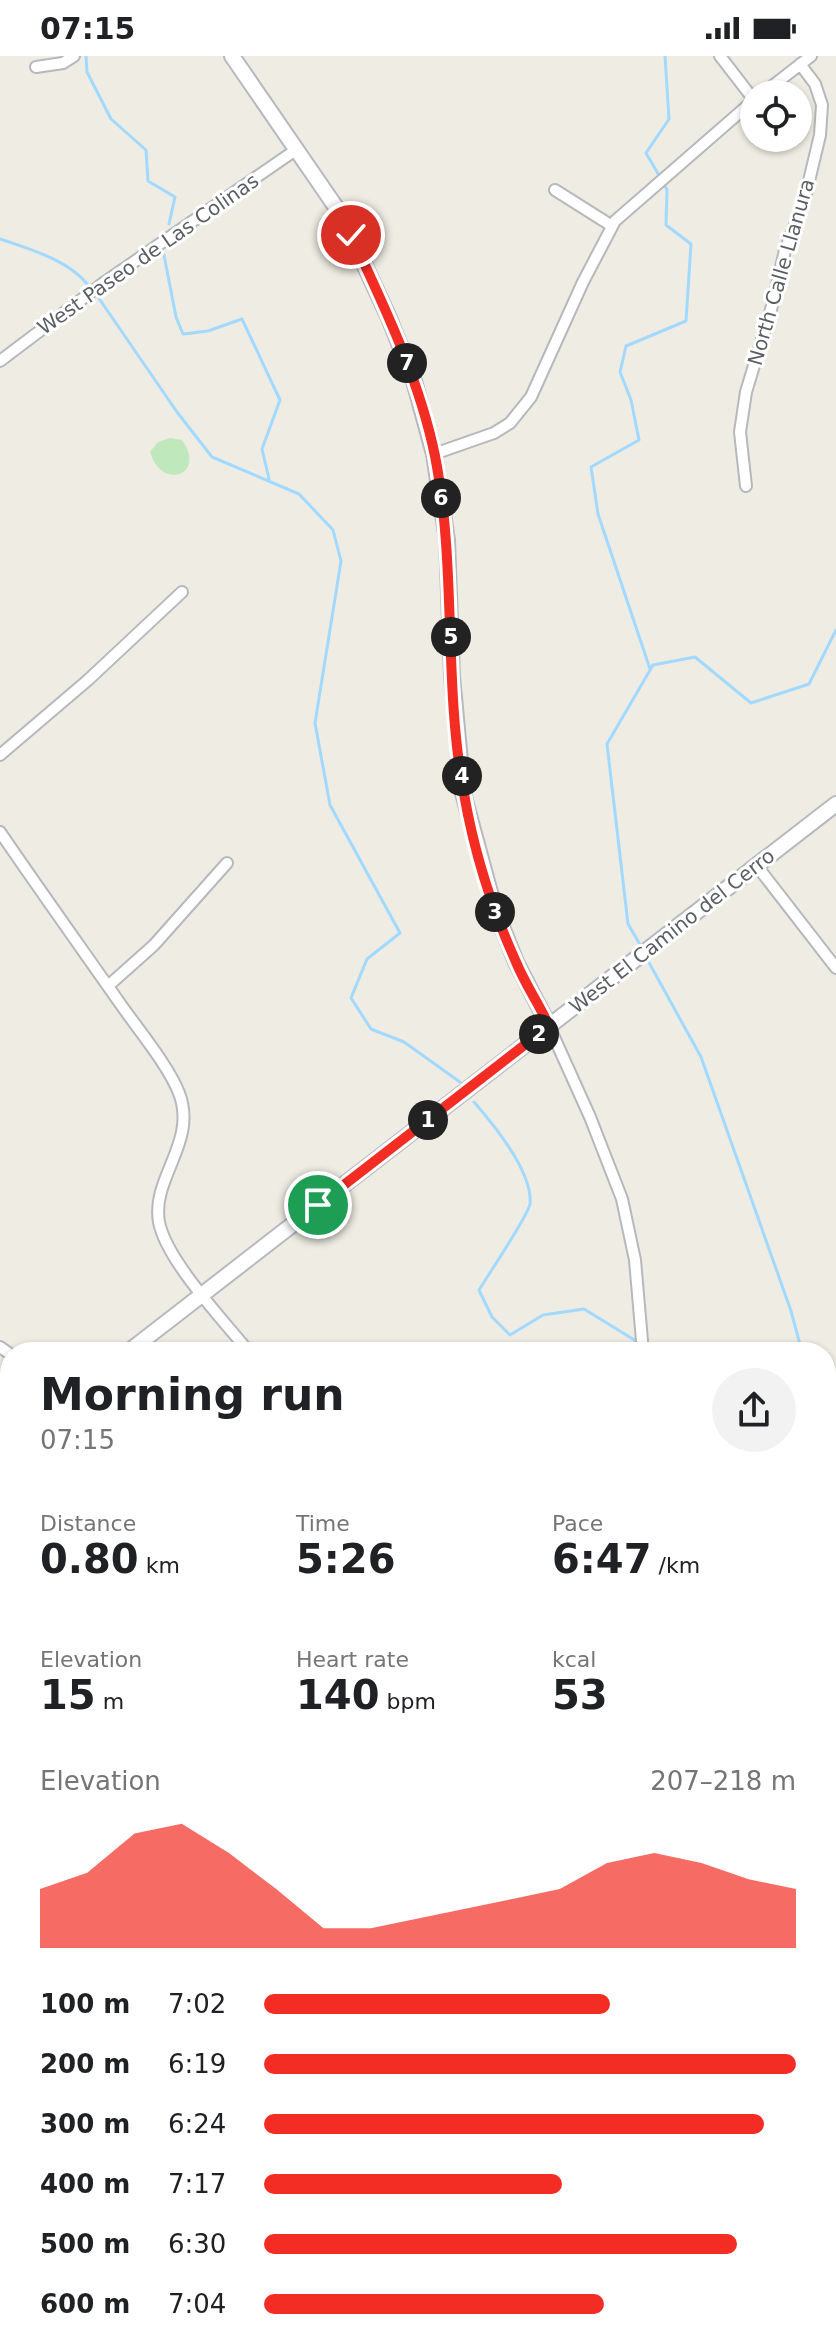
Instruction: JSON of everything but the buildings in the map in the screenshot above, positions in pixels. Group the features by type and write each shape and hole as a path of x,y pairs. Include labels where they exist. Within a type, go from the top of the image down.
{"street":[{"path":"36,67 63,63 74,56"},
{"path":"232,56 342,216 414,381 434,454 447,540 452,676 463,793 494,907 516,962 590,1117 622,1199 635,1260 642,1342"},
{"path":"720,56 740,82"},
{"path":"780,80 811,56"},
{"name":"North Calle Llanura","path":"746,486 740,432 746,392 785,250 804,202 820,135 822,105 815,84 800,64"},
{"path":"434,454 494,433 510,423 531,397 612,226 740,112"},
{"name":"West Paseo de Las Colinas","path":"0,361 102,284 297,149"},
{"path":"555,190 612,226"},
{"path":"0,755 88,680 182,592"},
{"name":"West El Camino del Cerro","path":"141,1342 836,804"},
{"path":"0,832 180,1095 186,1121 166,1179 159,1222 179,1264 241,1342"},
{"path":"108,986 154,945 227,863"},
{"path":"757,866 836,968"}],"green space":[{"path":"170,438 182,440 188,452 189,462 180,474 164,472 150,452 158,442"}],"waterway":[{"path":"86,56 87,72 111,119 146,150 148,181 175,197 169,224"},
{"path":"660,177 646,153 669,119 665,56"},
{"path":"650,669 598,514 591,467 639,440 631,400 620,372 626,346 686,321 691,244 666,225 667,190 664,184"},
{"path":"0,239 59,262 88,285"},
{"path":"164,255 176,317 183,334 208,331 242,319 280,400 262,449 269,479"},
{"path":"98,297 212,457 299,494 333,530 341,561 315,723 330,805 400,933 367,959 351,998 371,1029 404,1042 460,1082"},
{"path":"642,948 628,924 607,744 653,665 695,657 751,703 809,684 836,630"},
{"path":"647,959 701,1057 799,1342"},
{"path":"474,1102 511,1150 529,1192 528,1211 479,1290 492,1317 510,1335 543,1315 584,1309 638,1342"}],"route":[{"path":"318,1205 549,1026 516,962 494,907 463,793 452,676 447,540 434,454 414,381 351,235"}]}
